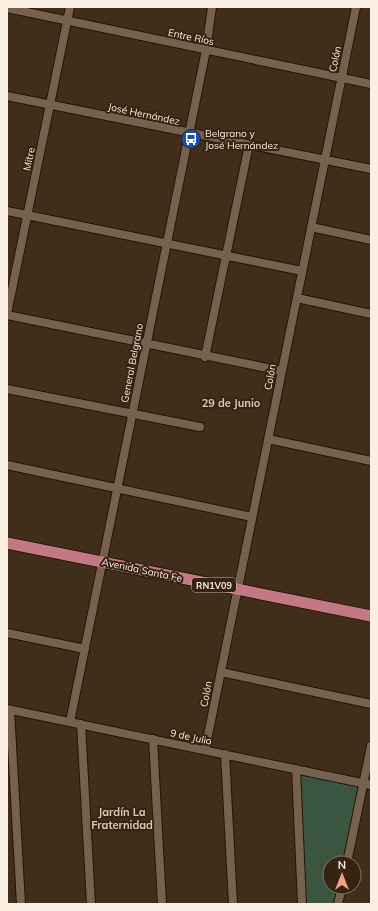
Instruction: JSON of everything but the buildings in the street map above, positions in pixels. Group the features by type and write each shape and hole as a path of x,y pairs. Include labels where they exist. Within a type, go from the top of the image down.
{"main road":[{"name":"Avenida Santa Fe","path":"7,542 371,616"}],"street":[{"name":"Mitre","path":"7,315 70,7"},
{"name":"General Belgrano","path":"70,722 206,50 212,7"},
{"name":"Colón","path":"205,750 356,7"},
{"name":"Entre Ríos","path":"7,8 371,84"},
{"name":"José Hernández","path":"7,96 371,169"},
{"path":"205,357 250,145"},
{"path":"7,211 302,271"},
{"path":"311,227 371,240"},
{"path":"297,298 371,314"},
{"path":"7,315 282,372"},
{"path":"7,389 200,427"},
{"path":"268,439 371,461"},
{"path":"7,465 252,517"},
{"path":"7,633 85,649"},
{"path":"220,672 371,704"},
{"path":"8,709 21,904"},
{"name":"9 de Julio","path":"8,709 367,784"},
{"path":"81,724 91,904"},
{"path":"153,740 162,904"},
{"path":"349,855 367,784 371,746"},
{"path":"224,754 233,904"},
{"path":"296,769 302,904"}],"green space":[{"path":"296,769 363,783 349,855 322,855 322,895 340,895 338,904 302,904"}],"place":[{"name":"Belgrano y José Hernández","path":"191,139"}],"district":[{"name":"29 de Junio","path":"231,403"},
{"name":"Jardín La Fraternidad","path":"122,818"}]}
